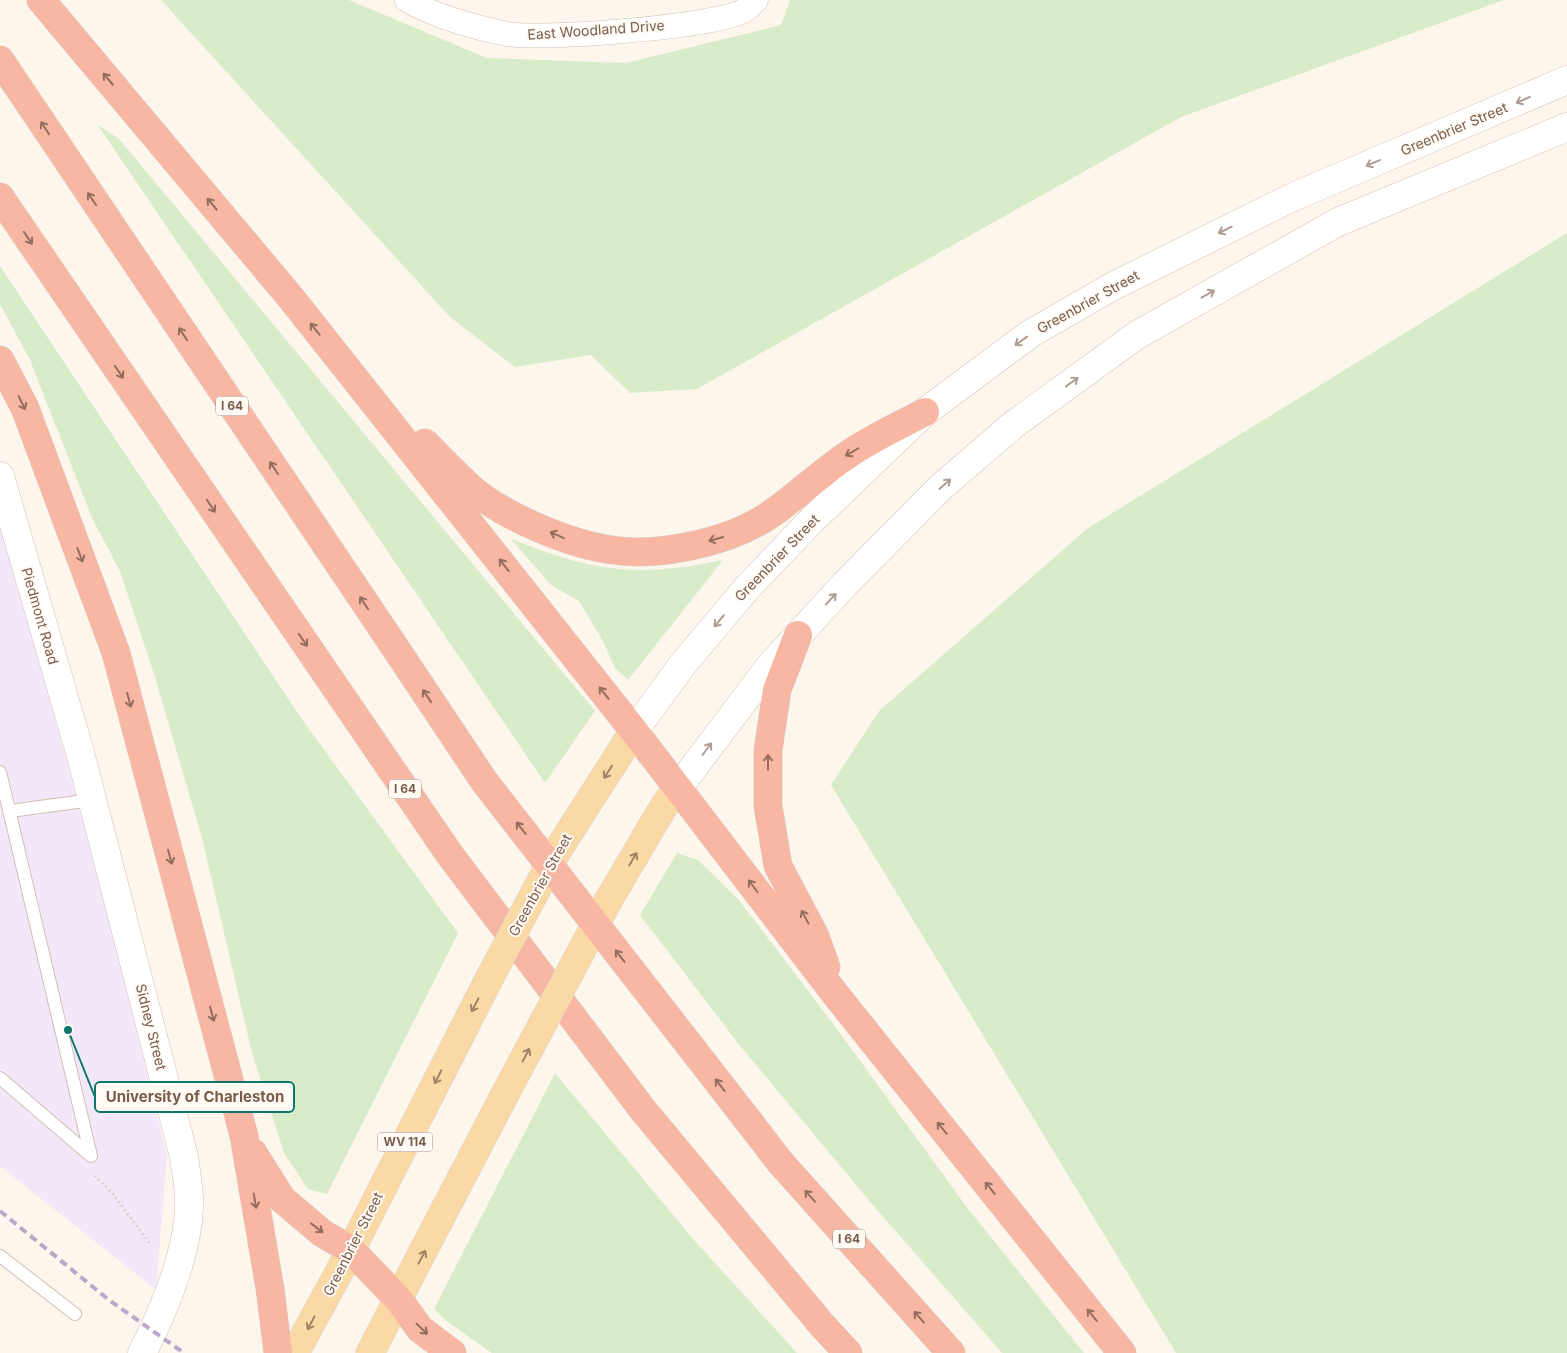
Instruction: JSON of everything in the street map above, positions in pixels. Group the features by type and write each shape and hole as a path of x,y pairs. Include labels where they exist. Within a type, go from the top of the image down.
{"highway":[{"path":"41,0 291,298 634,731 836,995 1122,1353"},
{"name":"I 64","path":"0,60 484,781 780,1162 951,1353"},
{"name":"I 64","path":"0,198 450,855 643,1110 822,1325 848,1353"},
{"path":"0,360 24,408 116,653 244,1136 270,1289 278,1353"},
{"path":"346,368 475,491 520,519 568,540 613,550 658,550 693,546 726,537 764,518 846,455 925,412"},
{"path":"798,635 777,690 768,751 768,806 778,866 815,936 836,995"},
{"path":"244,1136 263,1172 282,1199 322,1233 351,1250 399,1300 420,1329 452,1353"}],"main road":[{"name":"Greenbrier Street","path":"295,1353 351,1250 460,1034 556,854 634,731 683,664 747,588 809,523 925,412 1030,334 1113,286 1293,196 1567,80"},
{"path":"370,1353 608,901 664,806 770,666 845,584 940,488 1013,426 1137,335 1338,222 1567,127"},
{"name":"Piedmont Road","path":"0,476 81,756"},
{"name":"Sidney Street","path":"81,756 184,1157 190,1206 185,1243 154,1332 142,1353"}],"street":[{"name":"East Woodland Drive","path":"407,0 470,25 509,34 544,36 641,29 723,18 745,11 756,0"}],"lane":[{"path":"0,772 91,1156"},
{"path":"10,811 92,800"},
{"path":"0,1078 91,1156"},
{"path":"0,1256 75,1314"}],"path":[{"path":"91,1156 95,1177 114,1194 150,1244"}],"shaded area":[{"path":"0,519 106,904 167,1156 156,1290 0,1166"}],"green space":[{"path":"161,0 349,0 487,58 626,63 781,25 790,0 1504,0 1181,117 697,389 630,393 591,355 515,367 450,317"},
{"path":"97,124 119,139 595,711 545,783"},
{"path":"1567,233 1567,1353 1176,1353 831,785 879,711 1088,528"},
{"path":"0,266 301,718 458,933 327,1194 308,1189 284,1153 252,1053 202,838 155,677 120,571 92,518 30,360 0,304"},
{"path":"510,538 565,558 590,565 615,568 639,570 665,569 723,560 628,680 615,668 603,641 579,601 551,585"},
{"path":"677,853 698,860 739,900 834,1025 966,1206 1084,1353 1002,1353 872,1204 741,1047 640,915"},
{"path":"555,1073 694,1240 797,1353 492,1353 445,1320 434,1309"}],"railway":[{"path":"0,1211 109,1300 184,1353"}],"place":[{"name":"University of Charleston","path":"68,1030"}]}
